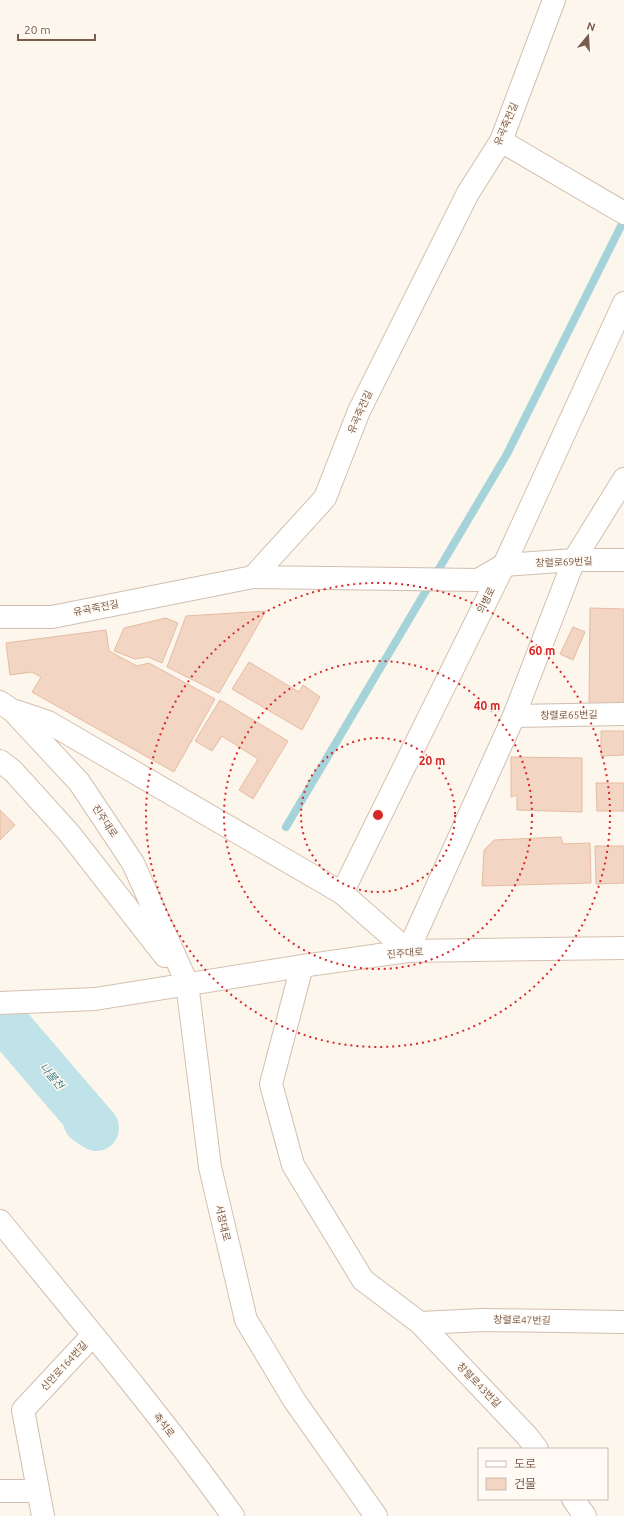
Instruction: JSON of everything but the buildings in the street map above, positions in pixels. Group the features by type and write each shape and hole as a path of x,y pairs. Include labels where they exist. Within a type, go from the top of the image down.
{"street":[{"name":"유곡죽전길","path":"0,617 52,617 253,577 325,498 359,411 468,192 501,141 554,0"},
{"path":"501,141 617,209"},
{"name":"의병로","path":"342,893 504,565 624,303"},
{"path":"7,707 48,722 342,893 408,951 514,716 574,560 624,479"},
{"name":"창렬로69번길","path":"504,565 574,560 624,560"},
{"path":"253,577 478,580 504,565"},
{"name":"진주대로","path":"7,707 79,782 133,863 187,984 408,951 624,948"},
{"name":"창렬로65번길","path":"514,716 624,714"},
{"path":"0,761 13,771 69,833 187,984 95,999 0,1003"},
{"name":"창렬로43번길","path":"302,966 271,1084 293,1166 363,1280 420,1323 527,1436 536,1448"},
{"name":"서장대로","path":"187,984 210,1167 246,1320 294,1400 376,1516"},
{"name":"신안로164번길","path":"0,1221 93,1334 23,1410 43,1516"},
{"name":"창렬로47번길","path":"420,1323 482,1320 624,1322"},
{"name":"촉석로","path":"93,1334 208,1481 233,1516"},
{"path":"0,1491 38,1491"},
{"path":"574,1500 585,1516"}],"waterway":[{"path":"286,827 507,454 624,220"},
{"name":"나불천","path":"0,1016 96,1128 86,1121"}]}
